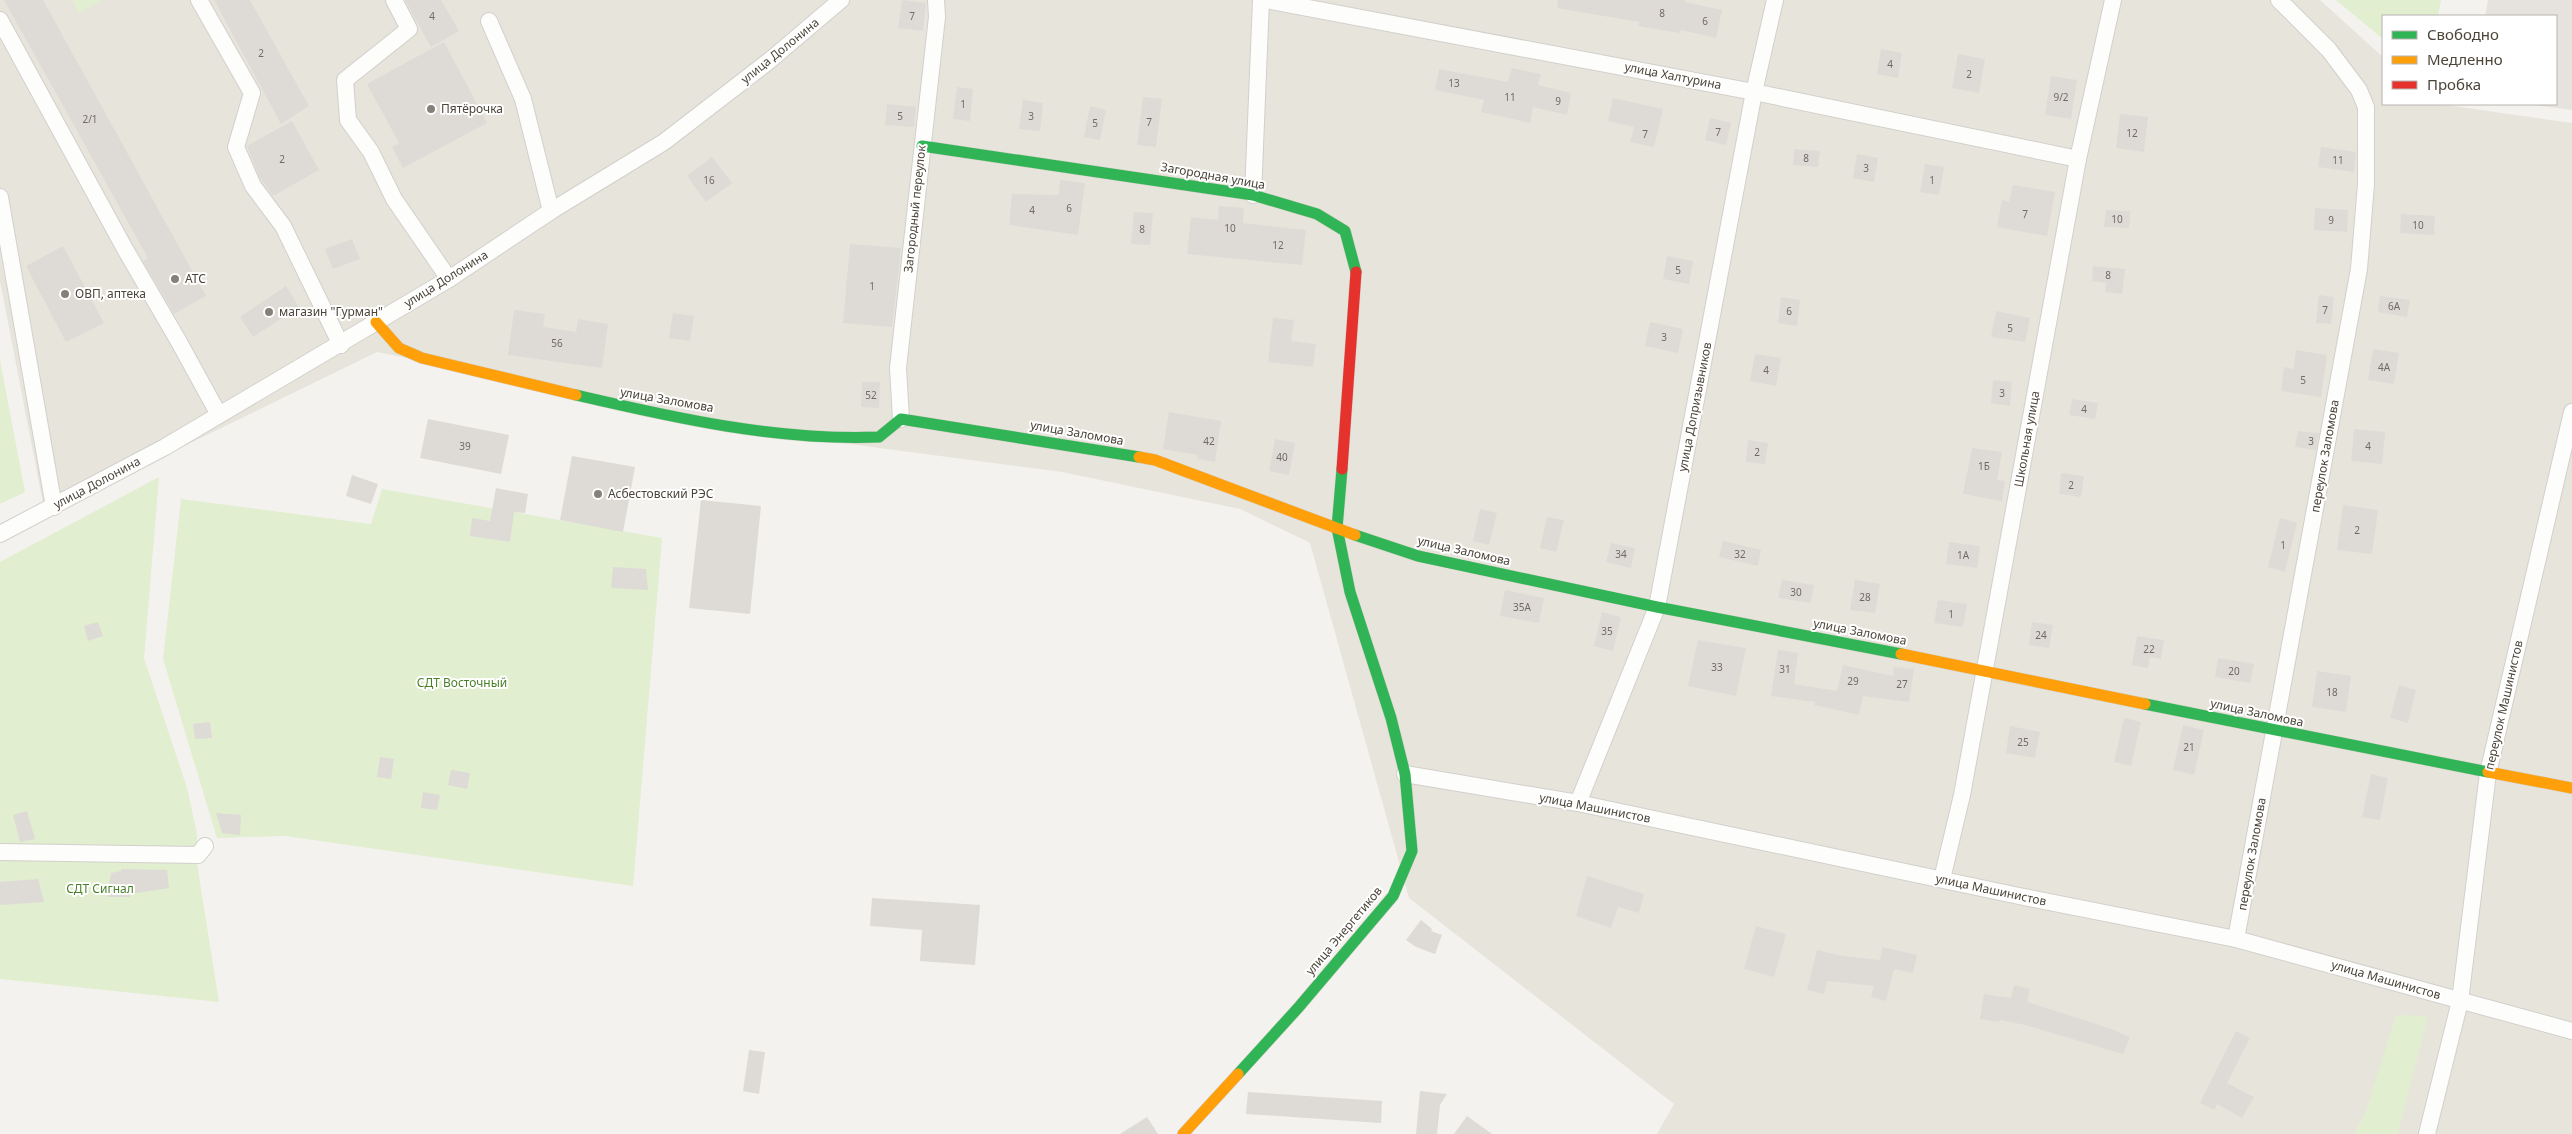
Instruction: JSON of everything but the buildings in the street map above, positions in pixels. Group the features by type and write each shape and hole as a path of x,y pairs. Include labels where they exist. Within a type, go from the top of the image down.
{"street":[{"path":"199,0 252,93 236,147 253,186 283,226 341,345"},
{"path":"394,0 409,29 345,80 348,120 371,152 394,199 449,279"},
{"name":"улица Долонина","path":"0,534 54,507 219,415 341,345 449,279 551,211 664,142 769,61 841,0"},
{"name":"Загородный переулок","path":"901,419 898,368 937,17 936,0"},
{"path":"1253,195 1261,0"},
{"name":"улица Халтурина","path":"1266,0 1754,92 2078,159"},
{"name":"улица Допризывников","path":"1578,803 1657,607 1754,92 1775,0"},
{"name":"Школьная улица","path":"1942,879 1962,795 2078,159 2112,0"},
{"name":"переулок Заломова","path":"2236,939 2359,269 2366,184 2366,107 2359,90 2330,50 2279,0"},
{"path":"0,20 125,249 219,415"},
{"path":"489,21 523,99 551,211"},
{"name":"Загородная улица","path":"922,146 1253,195 1317,214 1345,231 1357,274 1337,528"},
{"path":"0,196 54,507"},
{"name":"улица Заломова","path":"376,322 399,348 422,358 456,368 640,410 787,435 850,438 879,437 901,419 1045,440 1155,460 1418,556 1657,607 1984,670 2274,731 2572,788"},
{"name":"переулок Машинистов","path":"2427,1134 2460,1001 2488,773 2572,412"},
{"name":"улица Энергетиков","path":"1183,1134 1298,1008 1393,896 1412,851 1405,774 1391,718 1350,592 1337,528"},
{"name":"улица Машинистов","path":"1405,774 1578,803 2236,939 2572,1031"},
{"path":"0,852 198,855 205,846"}],"shaded area":[{"path":"0,0 2320,0 2382,56 2382,105 2446,105 2572,123 2572,1134 1657,1134 1674,1104 1409,898 1310,543 1240,509 1062,472 811,439 377,352 45,514 0,281"},
{"path":"2488,0 2572,0 2572,110 2533,105 2557,105 2557,15 2485,15"}],"green space":[{"path":"72,0 102,0 79,13"},
{"path":"2336,0 2441,0 2438,15 2382,15 2382,38"},
{"path":"0,360 25,492 0,504"},
{"name":"СДТ Сигнал","path":"159,477 144,658 187,788 197,834 197,864 219,1002 0,979 0,562"},
{"name":"СДТ Восточный","path":"382,489 662,538 633,886 285,836 217,838 163,659 181,499 371,524"},
{"path":"2396,1015 2428,1016 2398,1134 2354,1134 2366,1111"}],"traffic: fast":[{"path":"922,146 1253,195 1317,214 1345,231 1356,272"},
{"path":"576,395 651,412 764,432 841,437 879,437 901,419 1139,457"},
{"path":"1238,1074 1298,1008 1393,896 1412,851 1405,774 1391,718 1350,592 1337,528 1342,469"},
{"path":"1355,535 1418,556 1657,607 1901,654"},
{"path":"2145,704 2488,772"}],"traffic: slow":[{"path":"376,322 399,348 422,358 576,395"},
{"path":"1139,457 1155,460 1355,535"},
{"path":"1901,654 2145,704"},
{"path":"2488,772 2572,788"},
{"path":"1183,1134 1238,1074"}],"traffic: jam":[{"path":"1342,469 1356,272"}],"place":[{"name":"Пятёрочка","path":"431,109"},
{"name":"АТС","path":"175,279"},
{"name":"ОВП, аптека","path":"65,294"},
{"name":"магазин \"Гурман\"","path":"269,312"},
{"name":"Асбестовский РЭС","path":"598,494"}]}
